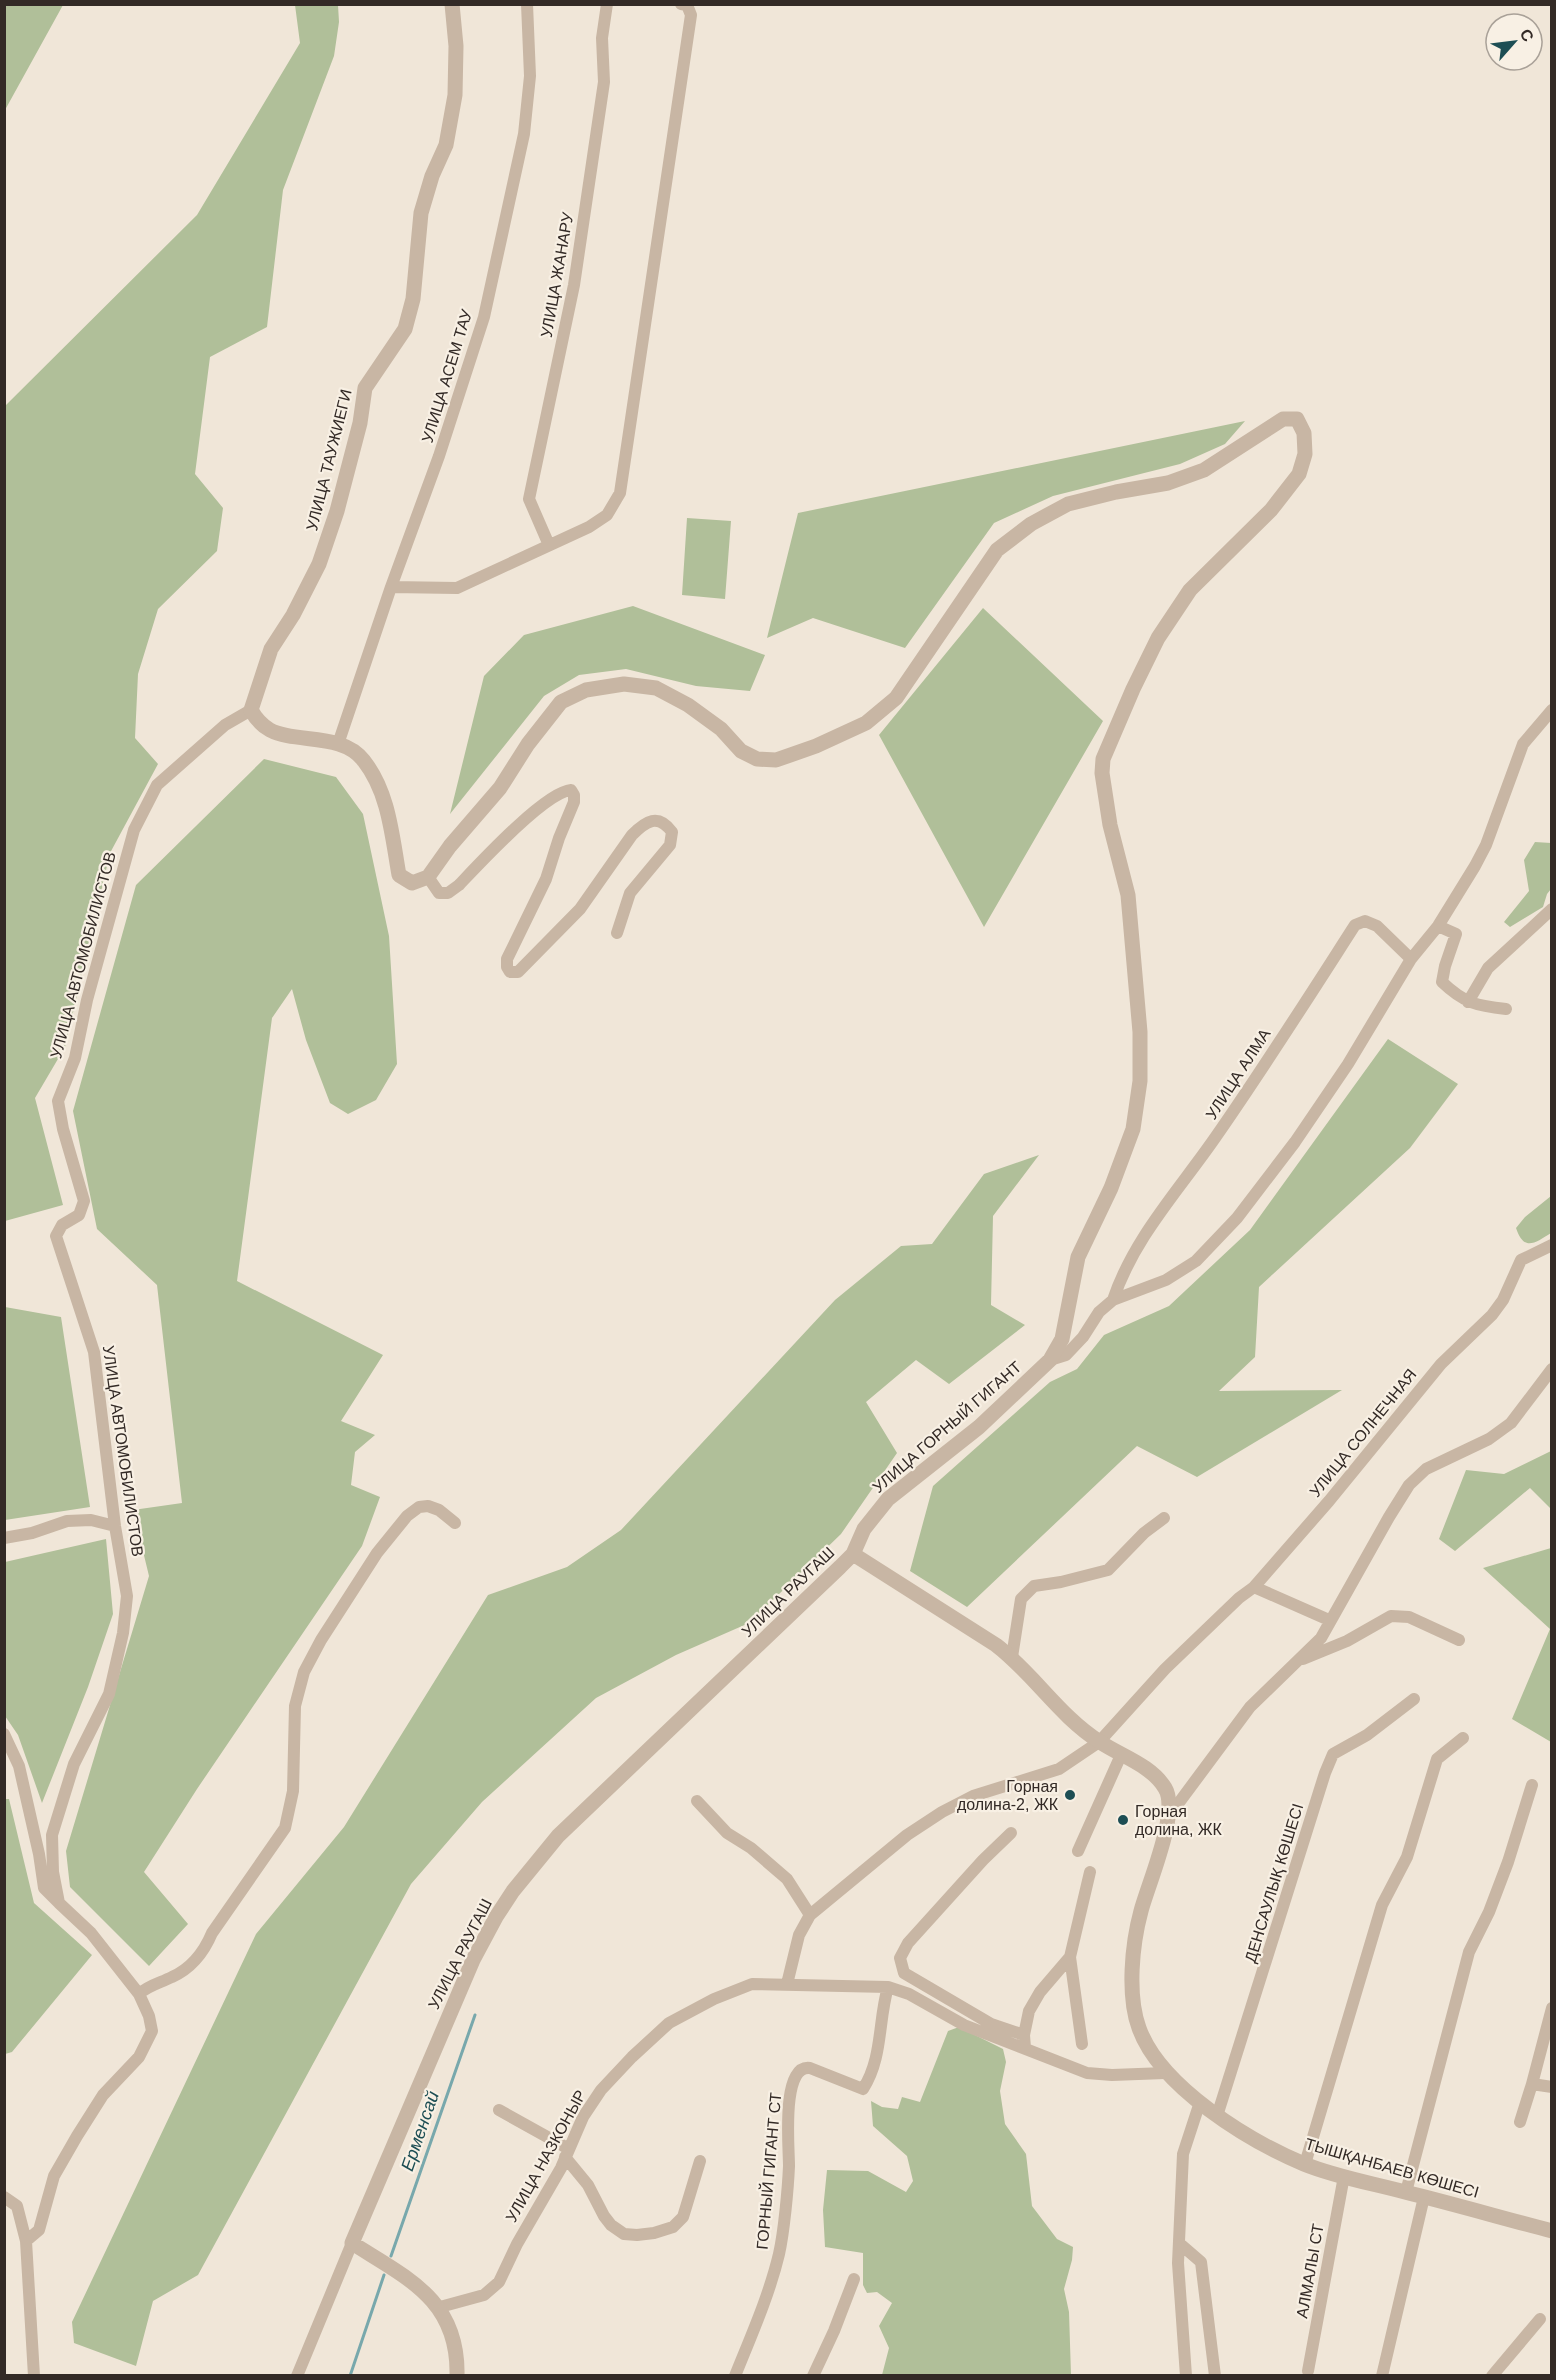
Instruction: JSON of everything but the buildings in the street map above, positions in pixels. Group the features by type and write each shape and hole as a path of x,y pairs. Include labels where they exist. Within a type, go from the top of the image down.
{"street":[{"name":"УЛИЦА ТАУЖИЕГИ","path":"251,710 271,649 293,615 319,564 337,511 357,434 365,388 405,329 412,299 421,213 432,176 446,145 455,95 456,46 452,4"},
{"name":"УЛИЦА АСЕМ ТАУ","path":"338,744 391,587 440,456 484,316 525,134 530,76 527,4"},
{"name":"УЛИЦА ЖАНАРУ","path":"549,545 529,499 574,285 604,82 602,38 607,4"},
{"path":"391,587 457,588 589,527 608,515 620,493 691,15 687,5 681,4"},
{"path":"251,710 259,723 271,731 338,744 352,749 364,760 384,797 399,875 412,883 428,877 450,846 500,788 528,744 561,702 586,690 624,684 656,688 688,705 721,729 741,751 758,759 776,760 816,746 866,723 896,698 997,550 1031,524 1068,504 1116,492 1168,483 1204,470 1283,418 1297,418 1304,433 1305,454 1299,474 1271,510 1190,590 1158,638 1103,759 1102,773 1110,825 1128,895 1140,1032 1139,1100 1133,1129 1110,1188 1078,1257 1062,1340 1050,1360"},
{"name":"УЛИЦА АВТОМОБИЛИСТОВ","path":"58,1903 53,1872 52,1835 74,1764 109,1694 123,1633 127,1596 115,1526 94,1352 56,1236 62,1225 79,1215 84,1201 63,1129 58,1101 75,1058 87,1000 134,830 157,785 225,724 251,710"},
{"path":"1050,1360 1066,1355 1083,1337 1100,1312 1113,1300 1166,1280 1196,1261 1237,1218 1295,1142 1348,1064 1411,959 1438,926 1486,845 1523,744 1551,710"},
{"path":"428,877 439,893 448,892 459,885 513,830 552,798 563,791 571,790 574,802 546,879 507,959 507,967 510,972 518,972 580,909 632,835 643,824 655,820 666,824 672,832 670,845 630,893 617,933"},
{"path":"1468,1002 1488,968 1551,909"},
{"name":"УЛИЦА АЛМА","path":"1113,1300 1119,1281 1138,1245 1173,1193 1216,1137 1355,925 1365,921 1377,926 1411,959"},
{"path":"1438,926 1456,934 1444,966 1442,982 1456,996 1477,1006 1506,1009"},
{"name":"УЛИЦА СОЛНЕЧНАЯ","path":"810,1915 907,1835 942,1812 973,1796 1059,1769 1099,1742 1165,1669 1239,1598 1254,1587 1329,1501 1441,1364 1492,1315 1510,1285 1521,1260 1551,1245"},
{"name":"УЛИЦА ГОРНЫЙ ГИГАНТ","path":"853,1554 864,1529 888,1499 979,1427 1050,1360"},
{"path":"1169,1816 1250,1707 1321,1638 1329,1620 1410,1485 1426,1468 1489,1439 1511,1423 1551,1369"},
{"path":"138,1994 149,1985 173,1977 187,1968 205,1951 212,1933 285,1828 293,1791 295,1706 304,1672 321,1640 365,1571 407,1516 419,1507 429,1506 439,1510 455,1523"},
{"path":"1012,1657 1021,1599 1034,1586 1108,1570 1144,1533 1164,1518"},
{"path":"4,1538 32,1533 67,1521 91,1520 115,1526"},
{"path":"853,1554 1012,1657 1070,1721 1099,1742 1145,1767 1166,1789 1169,1816"},
{"name":"УЛИЦА РАУГАШ","path":"297,2376 451,2009 496,1917 513,1891 558,1836 853,1554"},
{"path":"1254,1587 1329,1620"},
{"path":"1296,1661 1347,1641 1391,1616 1409,1617 1459,1640"},
{"name":"ДЕНСАУЛЫҚ КӨШЕСІ","path":"1217,2116 1325,1773 1333,1754 1367,1735 1414,1699"},
{"path":"4,1734 19,1766 39,1854 44,1888 91,1933 138,1994 149,2016 152,2031 139,2057 103,2095 77,2136 54,2176 39,2230 26,2241"},
{"path":"1305,2164 1382,1905 1407,1857 1437,1760 1462,1738"},
{"path":"1078,1851 1121,1755"},
{"path":"1406,2192 1469,1952 1489,1912 1508,1862 1532,1785"},
{"path":"697,1801 727,1833 752,1848 787,1879 810,1915 799,1935 787,1984"},
{"name":"ТЫШҚАНБАЕВ КӨШЕСІ","path":"1169,1816 1136,1928 1132,1988 1139,2029 1165,2073 1217,2116 1265,2145 1305,2164 1551,2231"},
{"path":"1011,1833 983,1860 909,1943 900,1958 904,1973 990,2024 1024,2041 1029,2011 1040,1992 1070,1957"},
{"path":"1082,2044 1070,1957 1090,1872"},
{"name":"УЛИЦА НАЗКОНЫР","path":"440,2307 484,2295 499,2282 567,2153 583,2117 601,2090 632,2057 669,2023 714,1999 752,1984 888,1987 909,1994 964,2025 1024,2041 1087,2073 1165,2073"},
{"name":"ГОРНЫЙ ГИГАНТ СТ","path":"735,2376 760,2314 780,2252 789,2168 787,2113 795,2076 799,2069 810,2068 863,2089 877,2058 888,1987"},
{"path":"1520,2122 1551,2008"},
{"path":"1532,2084 1551,2087"},
{"path":"1186,2376 1178,2263 1179,2243 1184,2154 1200,2102"},
{"path":"499,2110 567,2153 588,2185 604,2216 611,2225 624,2234 654,2233 673,2227 683,2217 700,2161"},
{"name":"АЛМАЛЫ СТ","path":"1308,2371 1344,2176"},
{"path":"4,2197 17,2206 26,2241 34,2376"},
{"path":"1382,2376 1424,2197"},
{"path":"352,2242 412,2281 440,2307 452,2336 457,2376"},
{"path":"1179,2243 1201,2262 1215,2376"},
{"path":"813,2376 834,2331 854,2279"},
{"path":"1492,2376 1540,2319"}],"green space":[{"path":"4,5 63,5 5,110 4,110"},
{"path":"295,5 338,5 339,22 334,56 283,190 267,327 210,357 195,474 223,508 217,551 158,609 138,674 135,738 158,764 110,853 65,1047 35,1098 63,1205 5,1221 5,406 197,215 300,43"},
{"path":"1245,421 1225,444 1180,464 1053,496 994,523 905,648 813,618 767,638 798,513"},
{"path":"687,518 731,521 725,599 682,595"},
{"path":"633,606 765,655 750,691 696,686 626,669 579,675 544,696 450,814 484,676 524,635"},
{"path":"983,608 1103,721 984,927 879,735"},
{"path":"264,759 336,777 363,814 389,936 397,1064 376,1100 348,1114 330,1103 306,1040 292,989 272,1018 237,1281 383,1355 341,1421 375,1435 355,1452 351,1485 380,1497 362,1546 197,1789 144,1872 188,1924 149,1966 70,1887 66,1851 149,1576 133,1510 182,1503 157,1285 97,1229 73,1111 136,885"},
{"path":"1535,842 1551,843 1551,889 1543,907 1510,927 1504,922 1529,891 1524,860"},
{"path":"1388,1039 1458,1084 1410,1148 1259,1287 1255,1357 1219,1391 1342,1390 1197,1477 1137,1446 967,1607 910,1571 933,1486 1050,1382 1077,1369 1104,1335 1169,1306 1250,1230"},
{"path":"1039,1155 993,1216 991,1305 1025,1325 949,1384 916,1360 866,1402 897,1453 841,1534 749,1623 676,1655 596,1698 482,1802 411,1884 198,2275 153,2301 136,2366 74,2343 72,2322 256,1934 344,1827 488,1595 567,1567 621,1530 835,1300 901,1246 932,1244 984,1174"},
{"path":"1551,1196 1551,1233 1535,1242 1526,1243 1519,1236 1516,1228 1525,1217"},
{"path":"5,1307 61,1317 90,1507 5,1520"},
{"path":"1551,1451 1551,1509 1530,1488 1455,1551 1439,1539 1466,1470 1504,1474"},
{"path":"106,1539 113,1614 88,1687 42,1803 18,1735 5,1716 5,1562"},
{"path":"1552,1548 1551,1742 1512,1719 1550,1629 1483,1568"},
{"path":"5,1799 9,1799 34,1903 92,1955 12,2052 5,2054"},
{"path":"959,2027 1003,2049 1006,2062 1000,2091 1005,2124 1026,2154 1032,2206 1057,2239 1073,2247 1064,2289 1069,2312 1071,2375 882,2375 889,2348 879,2326 892,2303 877,2292 867,2293 863,2285 863,2253 825,2247 823,2210 827,2170 868,2171 906,2192 913,2181 907,2156 873,2126 871,2101 882,2107 898,2109 902,2097 920,2102 948,2031"}],"waterway":[{"name":"Ерменсай","path":"391,2256 475,2015"},
{"name":"Ерменсай","path":"350,2376 384,2275"}],"place":[{"name":"Горная долина-2, ЖК","path":"1070,1795"},
{"name":"Горная долина, ЖК","path":"1123,1820"}]}
